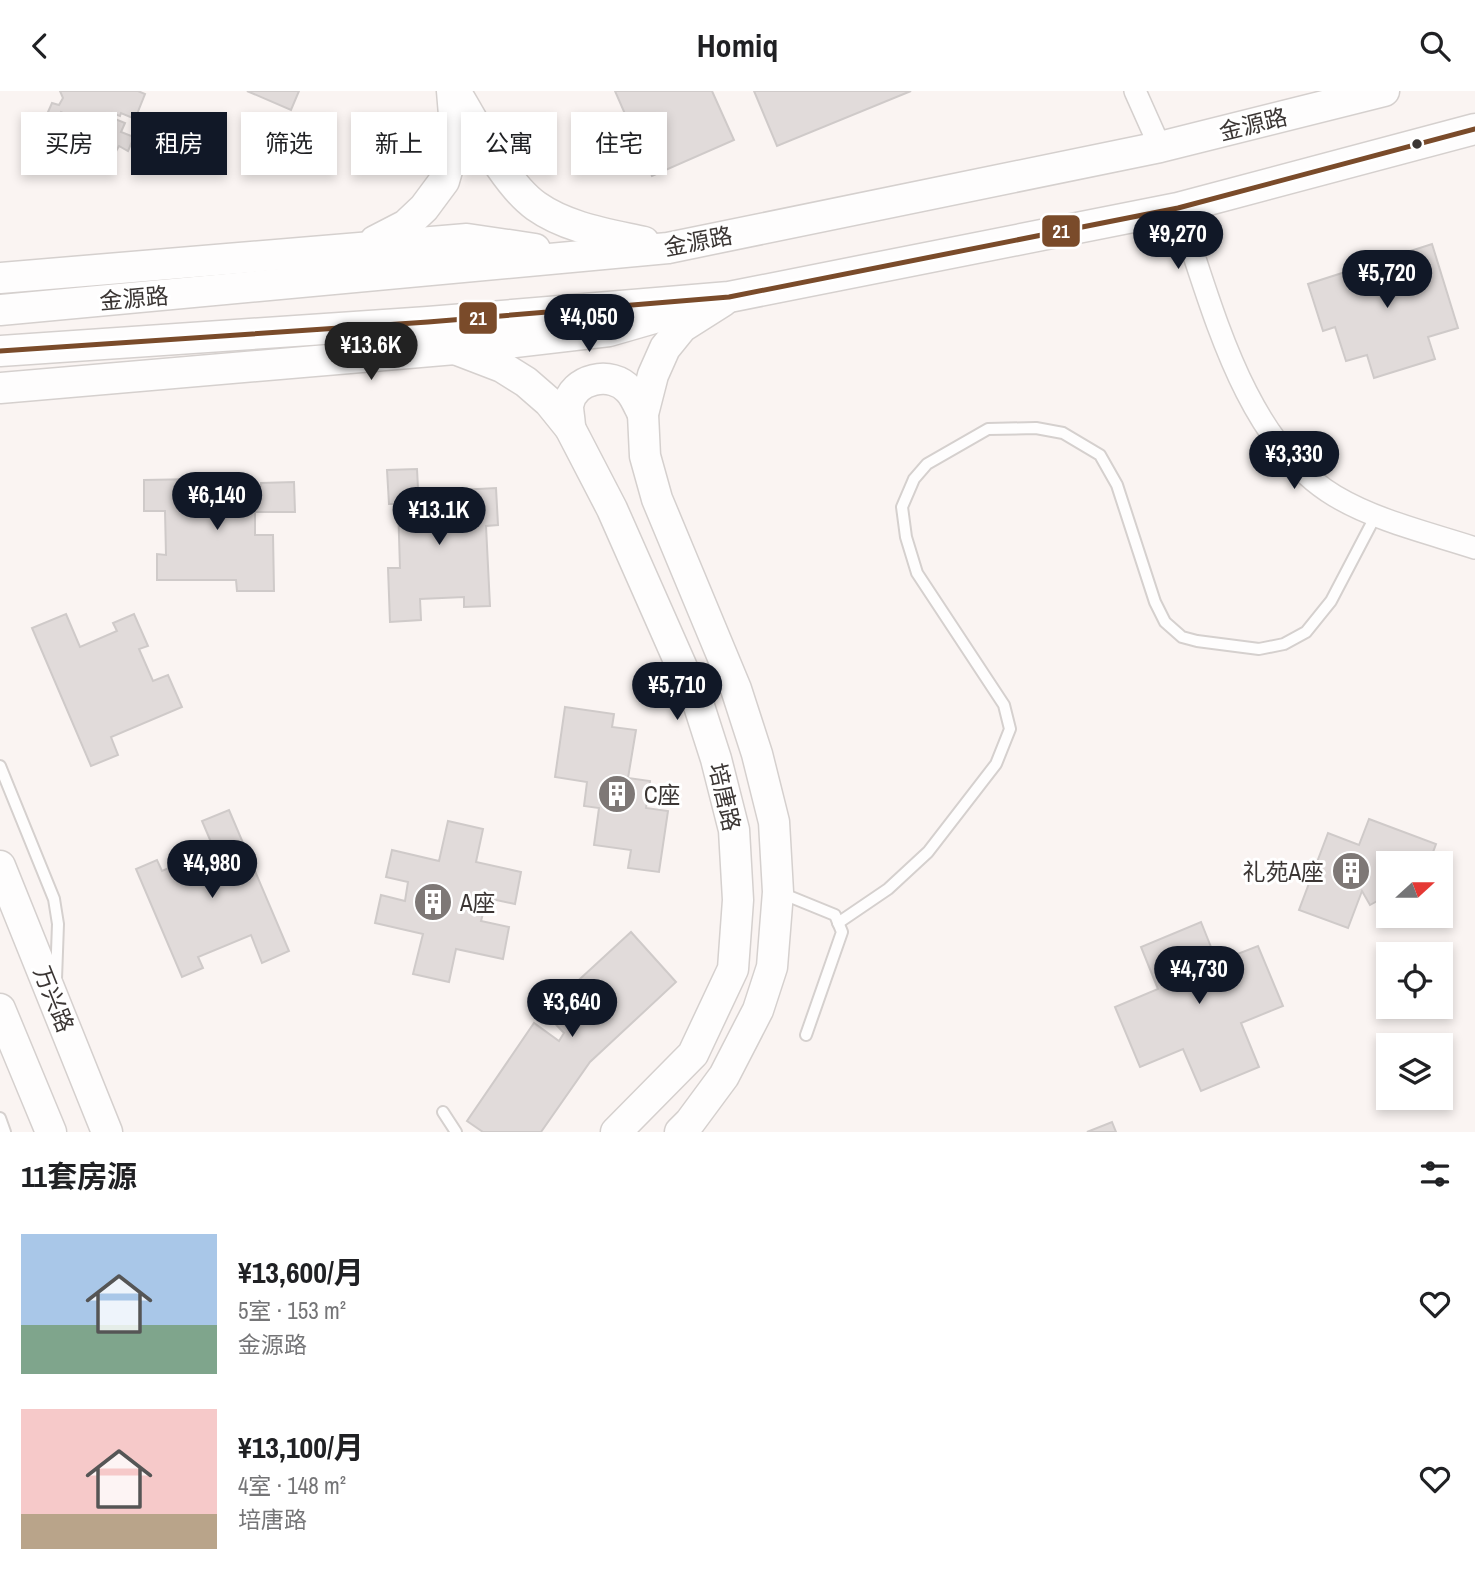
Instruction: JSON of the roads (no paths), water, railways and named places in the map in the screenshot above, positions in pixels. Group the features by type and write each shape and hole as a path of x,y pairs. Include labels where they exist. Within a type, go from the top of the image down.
{"street":[{"path":"366,246 405,225 424,208 444,181 456,139 453,91"},
{"path":"453,91 507,176 535,206 572,225 668,248"},
{"path":"1135,91 1160,148"},
{"name":"金源路","path":"0,310 668,248 1160,148 1384,91"},
{"name":"金源路","path":"0,351 414,323 729,297 1178,208 1475,129"},
{"path":"1178,208 1228,351 1252,406 1273,438 1301,470 1335,496 1376,515 1475,548"},
{"path":"0,278 467,239 580,256"},
{"path":"0,388 455,349 609,331 729,297"},
{"name":"培唐路","path":"680,1132 724,1076 758,1010 772,967 778,892 774,823 757,754 736,689 657,499 645,456 643,414 653,375 665,348 682,327 729,297"},
{"name":"培唐路","path":"455,349 502,367 526,382 549,402 570,428 612,509 699,706 734,830 738,900 733,969 693,1054 616,1132"},
{"path":"570,428 568,404 576,388 595,379 612,379 629,389 643,414"},
{"name":"万兴路","path":"0,866 107,1132"},
{"path":"0,1009 51,1132"}],"lane":[{"path":"838,923 888,889 928,852 996,764 1010,729 1004,705 917,573 906,537 902,507 914,479 927,464 988,429 1036,428 1063,433 1100,455 1117,485 1155,602 1165,622 1182,637 1259,649 1284,644 1306,632 1331,601 1376,515"},
{"path":"0,766 54,899 58,924 55,1003"},
{"path":"778,892 835,915 842,932 806,1035"},
{"path":"443,1112 456,1132"},
{"path":"0,1118 5,1132"}],"place":[{"name":"C座","path":"617,794"},
{"name":"礼苑A座","path":"1351,871"},
{"name":"A座","path":"433,902"}]}
